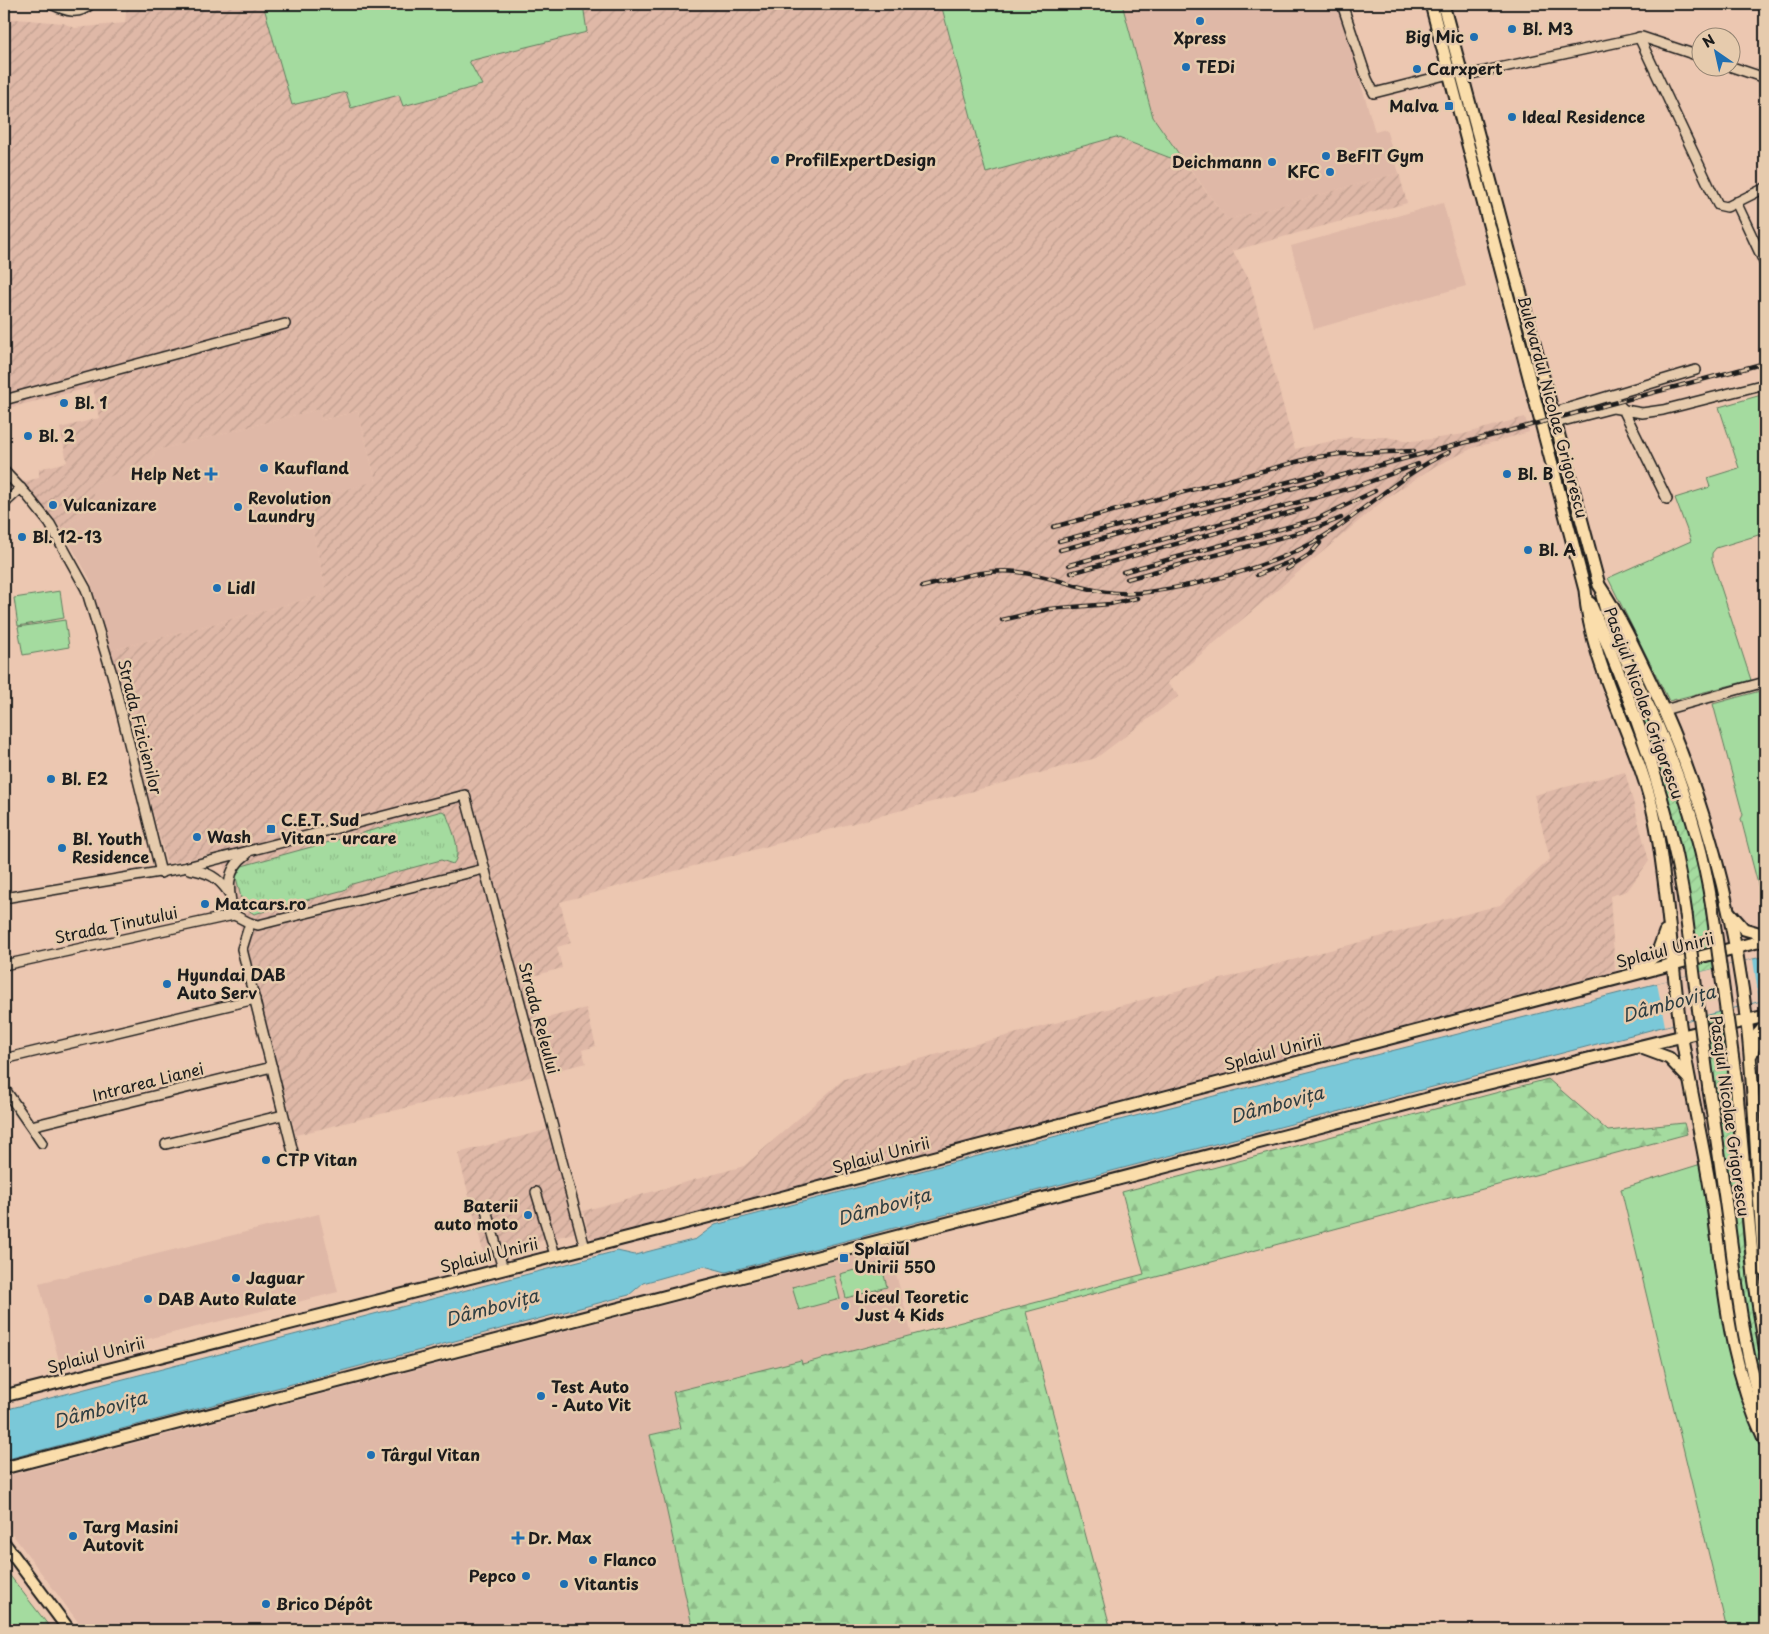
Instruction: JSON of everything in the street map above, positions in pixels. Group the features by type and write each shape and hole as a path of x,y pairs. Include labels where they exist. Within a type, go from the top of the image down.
{"main road":[{"name":"Bulevardul Nicolae Grigorescu","path":"1430,4 1585,590 1588,620 1596,648 1651,802 1662,860 1672,965 1682,1038 1710,1190 1722,1282 1734,1351 1748,1401 1765,1441"},
{"name":"Bulevardul Nicolae Grigorescu","path":"1443,4 1599,585 1622,622 1664,710 1705,816 1736,948 1750,1065"},
{"path":"1449,74 1462,76"},
{"name":"Pasajul Nicolae Grigorescu","path":"1599,585 1609,619 1662,736 1684,793 1702,853 1712,907 1736,1082 1754,1277 1765,1347"},
{"name":"Pasajul Nicolae Grigorescu","path":"1585,590 1658,784 1674,845 1686,914 1709,1090 1724,1184 1739,1310 1750,1367 1765,1419"},
{"path":"1728,909 1744,929 1765,935"},
{"path":"1629,976 1646,964 1660,949 1667,916"},
{"name":"Splaiul Unirii","path":"4,1396 555,1256 1765,940"},
{"path":"4,1468 1464,1090 1682,1038 1765,1016"},
{"path":"1765,1026 1756,1039 1750,1065 1756,1173 1765,1271"},
{"path":"1639,1048 1656,1051 1669,1058 1690,1081"},
{"path":"4,1543 69,1630"}],"street":[{"path":"50,4 75,12 91,4"},
{"path":"1342,4 1367,79 1374,93 1449,74"},
{"path":"1462,76 1639,37 1692,54"},
{"path":"1639,37 1716,202 1723,207 1765,188"},
{"path":"1742,70 1765,78"},
{"path":"1736,202 1765,264"},
{"path":"4,400 285,324"},
{"path":"1554,418 1612,396 1696,370"},
{"path":"1554,418 1605,410 1623,409 1642,413 1663,410 1765,384"},
{"path":"1612,396 1623,409 1667,499"},
{"name":"Strada Fizicienilor","path":"4,471 21,488 72,554 86,580 86,589 112,674 161,873"},
{"path":"4,504 21,488"},
{"path":"1664,710 1765,682"},
{"name":"Strada Releului","path":"249,852 465,796 585,1248"},
{"path":"4,898 161,873 249,852"},
{"path":"249,852 234,865 229,880 229,893 234,915 250,923 267,924 484,869"},
{"path":"183,868 208,873 222,884 229,893"},
{"name":"Strada Ținutului","path":"4,966 234,915"},
{"path":"250,923 242,949 293,1152"},
{"path":"4,1059 255,999"},
{"name":"Intrarea Lianei","path":"31,1126 272,1067"},
{"path":"5,1093 42,1142"},
{"path":"166,1144 283,1115"},
{"path":"536,1192 555,1256"},
{"path":"485,1206 503,1269"}],"shaded area":[{"path":"127,4 941,4 986,173 1116,137 1186,164 1227,220 1399,173 1407,203 1232,251 1249,279 1295,449 1351,437 1385,437 1411,441 1432,439 1464,434 1525,417 1529,432 1473,448 1434,467 1385,499 1167,683 1179,696 1096,758 560,902 571,943 557,947 562,968 526,978 538,1020 586,1008 596,1046 582,1050 586,1063 296,1135 220,852 167,864 109,651 327,594 309,514 331,493 376,481 358,411 322,420 319,409 153,451 154,456 92,485 97,506 61,528 22,482 39,478 39,469 67,462 60,428 99,418 93,387 12,407 4,413 4,18 63,23 75,28 125,23"},
{"path":"1122,4 1338,4 1375,132 1386,129 1399,173 1227,220 1153,117"},
{"path":"1443,203 1466,286 1314,329 1291,246"},
{"path":"319,409 322,420 358,411 376,482 331,493 309,514 327,594 109,651 90,579 61,528 97,506 91,485 154,456 153,451"},
{"path":"1625,772 1649,861 1627,891 1610,896 1615,971 1567,984 1540,996 595,1241 589,1236 583,1211 744,1166 844,1079 1500,905 1550,859 1534,795"},
{"path":"550,1129 575,1225 574,1233 484,1255 458,1153"},
{"path":"319,1214 338,1292 59,1361 39,1283"},
{"name":"Târgul Vitan","path":"889,1247 912,1335 802,1364 800,1360 673,1392 681,1428 650,1435 695,1630 84,1630 4,1523 4,1477"}],"green space":[{"path":"263,4 583,4 587,32 469,61 482,85 403,106 399,95 351,108 346,92 292,105"},
{"path":"941,4 1122,4 1153,117 1186,164 1116,137 986,173"},
{"path":"1765,394 1765,533 1716,548 1712,553 1712,560 1751,680 1669,701 1608,578 1691,541 1675,498 1710,487 1707,478 1739,468 1719,407"},
{"path":"60,591 64,618 18,626 14,598"},
{"path":"1597,608 1601,608 1664,752 1684,806 1699,863 1727,1059 1745,1260 1755,1326 1765,1369 1765,1399 1747,1328 1682,867"},
{"path":"65,620 69,647 23,655 18,627"},
{"path":"1760,691 1765,708 1765,911 1741,819 1743,815 1713,704"},
{"path":"442,811 446,813 457,846 456,859 453,864 441,860 352,884 344,890 254,914 243,906 236,877 242,866"},
{"path":"1548,1079 1608,1131 1684,1123 1687,1134 1026,1312 1111,1630 693,1630 650,1435 681,1428 673,1392 801,1360 802,1364 1144,1274 1122,1192"},
{"path":"1765,1144 1765,1630 1727,1630 1621,1189"},
{"path":"881,1263 887,1287 846,1298 840,1274"},
{"path":"834,1276 840,1299 799,1310 792,1287"},
{"path":"4,1568 52,1630 4,1630"}],"water":[{"name":"Dâmbovița","path":"1765,956 1765,1000 726,1272 704,1266 643,1283 629,1295 4,1460 4,1410 617,1251 635,1255 696,1239 715,1225 970,1158"}],"pier":[{"path":"1753,959 1759,1001 1665,1026 1657,983"}],"railway":[{"path":"1060,550 1765,363"},
{"path":"1053,527 1311,458 1340,454 1414,451"},
{"path":"922,587 969,575 1006,571 1035,575 1112,593 1148,592 1215,579 1262,565 1305,547 1339,526 1416,470 1449,452"},
{"path":"1069,565 1358,486 1418,464"},
{"path":"1059,541 1323,473"},
{"path":"1123,572 1317,519 1375,491"},
{"path":"1071,573 1306,508"},
{"path":"1127,579 1316,528 1341,518"},
{"path":"1287,569 1309,555 1320,543"},
{"path":"1257,575 1292,561"},
{"path":"1002,620 1049,609 1110,604 1137,598"}],"place":[{"name":"Xpress","path":"1200,21"},
{"name":"Bl. M3","path":"1512,29"},
{"name":"Big Mic","path":"1474,37"},
{"name":"TEDi","path":"1186,67"},
{"name":"Carxpert","path":"1417,69"},
{"name":"Malva","path":"1449,106"},
{"name":"Ideal Residence","path":"1512,117"},
{"name":"BeFIT Gym","path":"1326,156"},
{"name":"ProfilExpertDesign","path":"775,160"},
{"name":"Deichmann","path":"1272,162"},
{"name":"KFC","path":"1330,172"},
{"name":"Bl. 1","path":"64,403"},
{"name":"Bl. 2","path":"28,436"},
{"name":"Kaufland","path":"264,468"},
{"name":"Help Net","path":"211,474"},
{"name":"Bl. B","path":"1507,474"},
{"name":"Vulcanizare","path":"53,505"},
{"name":"Revolution Laundry","path":"238,507"},
{"name":"Bl. 12-13","path":"22,537"},
{"name":"Bl. A","path":"1528,550"},
{"name":"Lidl","path":"217,588"},
{"name":"Bl. E2","path":"51,779"},
{"name":"C.E.T. Sud Vitan - urcare","path":"271,829"},
{"name":"Wash","path":"197,837"},
{"name":"Bl. Youth Residence","path":"62,848"},
{"name":"Matcars.ro","path":"205,904"},
{"name":"Hyundai DAB Auto Serv","path":"167,984"},
{"name":"CTP Vitan","path":"266,1160"},
{"name":"Baterii auto moto","path":"528,1215"},
{"name":"Splaiul Unirii 550","path":"844,1258"},
{"name":"Jaguar","path":"236,1278"},
{"name":"DAB Auto Rulate","path":"148,1299"},
{"name":"Liceul Teoretic Just 4 Kids","path":"845,1306"},
{"name":"Test Auto - Auto Vit","path":"541,1396"},
{"name":"Târgul Vitan","path":"371,1455"},
{"name":"Targ Masini Autovit","path":"73,1536"},
{"name":"Dr. Max","path":"518,1538"},
{"name":"Flanco","path":"593,1560"},
{"name":"Pepco","path":"526,1576"},
{"name":"Vitantis","path":"564,1584"},
{"name":"Brico Dépôt","path":"266,1604"}]}
